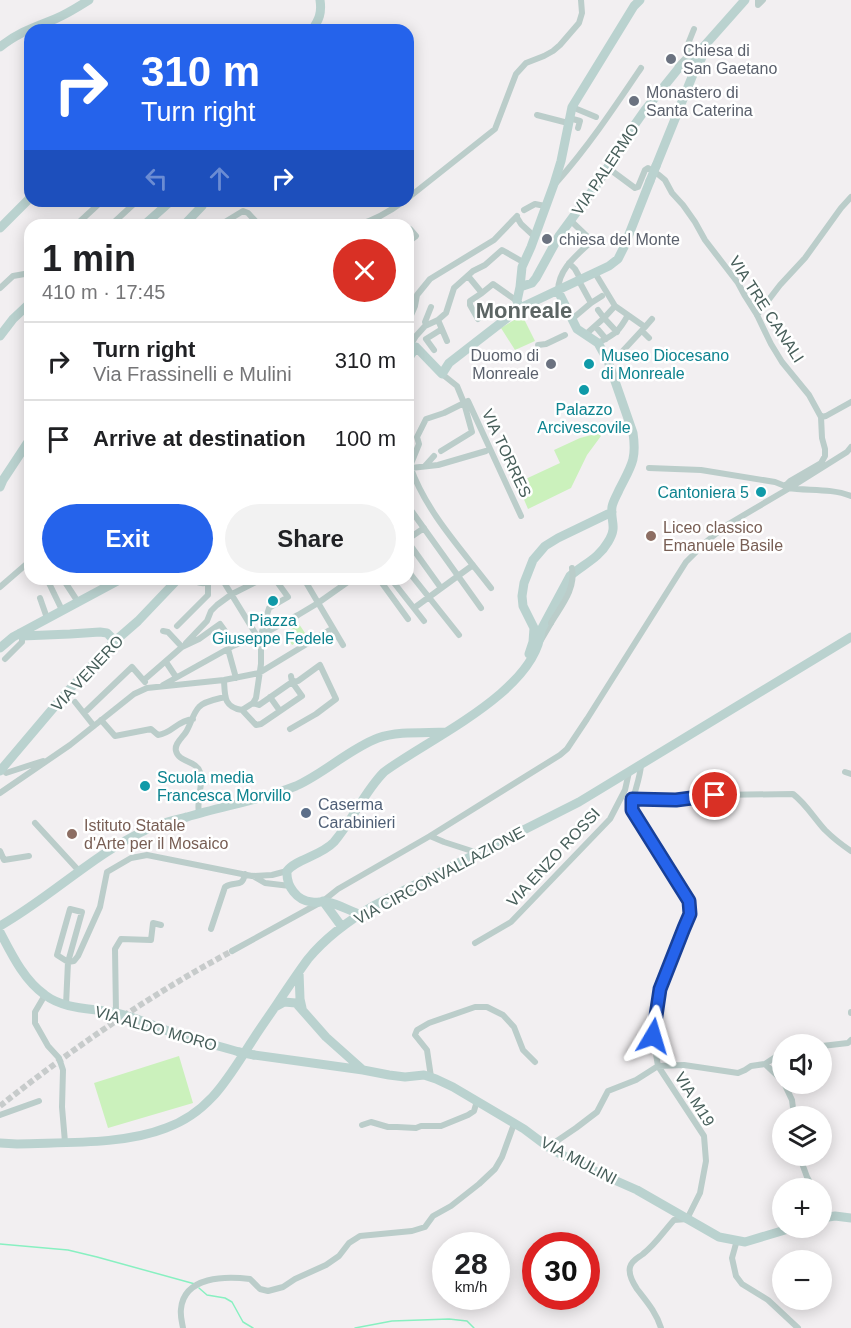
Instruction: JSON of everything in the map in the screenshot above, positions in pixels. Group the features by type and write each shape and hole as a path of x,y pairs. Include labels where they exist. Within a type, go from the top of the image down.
{"street":[{"path":"42,24 89,0"},
{"path":"316,24 321,8 320,0"},
{"path":"414,193 495,129 516,74 526,63 544,56 560,45 579,23 582,13 581,0"},
{"path":"519,305 520,273 554,184 572,107 634,6 640,0"},
{"path":"442,374 449,363 496,328 519,305 558,291 609,266 618,259 693,77 692,66 711,37 745,0"},
{"path":"758,0 758,5 763,0"},
{"path":"678,69 693,50 688,45 694,28"},
{"path":"0,47 24,32"},
{"name":"VIA PALERMO","path":"520,287 532,283 536,278 553,245 608,168 632,128 678,69 692,66"},
{"path":"554,184 578,158 605,122 641,68"},
{"path":"572,107 596,117"},
{"path":"537,115 580,121 578,128"},
{"path":"608,168 635,188 638,187 645,170 654,169"},
{"name":"VIA TRE CANALI","path":"654,169 665,180 705,240 738,283 782,362 809,395 821,417 825,456 821,463 790,481 787,487"},
{"path":"757,315 805,258 851,197"},
{"path":"0,228 24,204"},
{"path":"524,210 535,204 545,206"},
{"path":"82,219 96,207"},
{"path":"118,219 130,207"},
{"path":"151,219 164,207"},
{"path":"190,219 201,207"},
{"path":"375,219 396,207"},
{"path":"230,219 243,211 254,219"},
{"path":"414,299 430,279 494,240 517,218 535,237"},
{"path":"570,220 592,241 569,263 558,283 558,291 578,331 602,341 613,336 628,315"},
{"path":"414,342 416,336 427,325 446,313 454,288 473,270 484,265 502,250 523,262"},
{"path":"569,263 575,269 591,303"},
{"path":"0,288 13,276 24,271"},
{"path":"595,273 604,294 644,329 649,338"},
{"path":"468,276 482,293"},
{"path":"478,319 470,302 493,284 519,305"},
{"path":"572,319 604,294"},
{"path":"578,331 595,327 615,306"},
{"path":"427,325 425,322 431,307"},
{"path":"0,336 24,309"},
{"path":"598,310 616,332"},
{"path":"608,361 620,354 652,319"},
{"path":"438,320 447,341"},
{"path":"551,618 570,576 592,561 610,540 614,532 612,504 632,465 635,454 631,423 595,327"},
{"path":"434,350 426,339 442,329"},
{"path":"538,345 546,344 565,334"},
{"path":"414,350 457,386 466,402 472,432 441,451"},
{"path":"414,455 418,444 417,437 426,419 466,402"},
{"name":"VIA TORRES","path":"466,402 521,516"},
{"path":"821,417 851,402"},
{"path":"232,951 323,901 338,889 430,836 560,755 567,749 588,719 686,562 727,525 847,452 851,447"},
{"path":"0,487 24,448"},
{"path":"414,468 438,465 486,451"},
{"path":"425,466 434,456"},
{"path":"649,468 701,470 787,487 851,496"},
{"path":"414,478 438,518 491,588"},
{"path":"525,668 534,628 523,606 522,596 533,560 545,546 612,512"},
{"path":"414,514 481,608"},
{"path":"414,536 424,528"},
{"path":"414,550 441,588"},
{"path":"414,608 473,565"},
{"path":"0,587 24,566"},
{"path":"252,876 286,871 329,847 375,781 394,765 489,704 517,678 540,640 541,630 570,590 573,580 572,568"},
{"path":"414,578 459,635"},
{"path":"50,585 62,610"},
{"path":"67,585 78,602"},
{"path":"0,648 7,641 109,585"},
{"name":"VIA VENERO","path":"1,770 66,693 172,585"},
{"path":"177,626 208,595 213,585"},
{"path":"222,585 232,594 259,635"},
{"path":"144,680 183,646 207,621 211,611 232,594 250,585"},
{"path":"253,704 261,664 259,635 269,608 289,600 279,585"},
{"path":"308,585 343,645"},
{"path":"160,687 318,603 344,585"},
{"path":"383,585 408,619"},
{"path":"396,585 424,621"},
{"path":"40,598 47,618"},
{"path":"528,615 537,618 551,618"},
{"path":"183,646 199,639 220,624 231,638 230,648 236,678"},
{"path":"0,793 70,746 134,693 147,688 224,680 259,673 333,628"},
{"path":"163,631 168,632 183,646"},
{"path":"21,635 100,632 107,633 115,641"},
{"path":"5,659 22,642 21,635"},
{"name":"VIA CIRCONVALLAZIONE","path":"0,1143 118,1140 166,1129 183,1121 198,1112 224,1084 309,958 359,914 579,802 851,637"},
{"path":"166,662 176,677"},
{"path":"290,729 336,699 320,665 298,681 292,679"},
{"path":"84,713 132,667 144,680 147,688"},
{"path":"224,680 225,697 228,703 242,710 256,725 261,724 302,696 292,679"},
{"path":"242,710 253,704 258,705 292,679"},
{"path":"199,813 197,805 200,773 193,763 180,757 176,748 197,708 201,704 225,697"},
{"path":"270,697 280,711"},
{"path":"75,702 94,726"},
{"path":"101,720 116,736 151,729 158,735 167,734 184,720 193,719"},
{"path":"0,926 24,913 116,846 141,832 163,823 280,792 315,776 379,737 448,732"},
{"path":"416,733 427,745"},
{"path":"1,770 6,773 49,758"},
{"path":"641,765 641,774 632,799 676,800 715,795 794,794 836,841 851,851"},
{"name":"VIA ENZO ROSSI","path":"475,944 511,922 610,819 625,790 629,772"},
{"path":"614,781 625,790"},
{"name":"VIA M19","path":"632,799 632,810 689,901 690,914 660,989 653,1036 658,1066 704,1136 706,1161 700,1193 687,1219"},
{"path":"35,822 80,872"},
{"path":"430,836 478,853"},
{"path":"0,851 3,860 29,855"},
{"path":"66,1005 68,962 82,912 70,909 57,955 68,962 74,961 78,956 100,907 107,872 131,858 147,855 244,874 265,883 290,886"},
{"path":"286,871 286,878 295,894 307,901 315,903 323,901 359,914"},
{"path":"211,929 225,887 243,881 244,874"},
{"path":"323,901 342,927"},
{"path":"116,1013 115,949 120,939 151,940 153,923 161,925"},
{"name":"VIA ALDO MORO","path":"0,932 26,977 45,995 66,1005 116,1013 182,1036 239,1052 363,1070"},
{"path":"63,935 75,938"},
{"path":"299,972 300,1004"},
{"path":"290,985 289,993 326,1037 363,1070"},
{"path":"45,995 35,1012 35,1023 48,1046 59,1058 63,1070 62,1107 65,1142"},
{"path":"275,1007 284,1002 300,1004"},
{"path":"431,1077 427,1050 415,1035 417,1030 429,1023 475,1007 487,1007 503,1015 514,1027 524,1050 535,1062"},
{"path":"832,1044 851,1040"},
{"path":"548,1146 597,1112 608,1091 636,1080 658,1066 684,1065 738,1073 772,1059"},
{"path":"765,1064 772,1071"},
{"name":"VIA MULINI","path":"363,1070 405,1077 431,1077 453,1087 548,1146 636,1190 719,1237 745,1242 772,1234"},
{"path":"0,1115 39,1101"},
{"path":"362,1125 371,1122 397,1127 441,1126 468,1115 474,1110 477,1101"},
{"path":"183,1328 182,1306 187,1295 196,1285 236,1277 250,1279 260,1289 268,1291 283,1287 326,1265 339,1256 349,1243 360,1236 412,1231 425,1227 433,1216 451,1206 495,1169 514,1124"},
{"path":"832,1217 851,1218"},
{"path":"661,1328 651,1305 635,1286 629,1270 634,1260 645,1252 674,1220 687,1219"},
{"path":"737,1240 732,1258 736,1276 742,1284 768,1300 798,1328"}],"green space":[{"path":"522,315 535,341 515,350 501,328"},
{"path":"599,433 601,436 587,455 571,488 528,509 517,483 560,463 554,450 580,438"},
{"path":"299,624 307,636 292,645 285,633"},
{"path":"179,1056 193,1103 108,1128 94,1083"}],"waterway":[{"path":"0,1244 68,1250 195,1284"},
{"path":"199,1288 207,1295 225,1298 232,1302 243,1322 253,1328"},
{"path":"355,1328 392,1321 449,1319 467,1321 474,1328"}],"tunnel":[{"path":"0,1106 113,1023 232,951"}],"place":[{"name":"Chiesa di San Gaetano","path":"671,59"},
{"name":"Monastero di Santa Caterina","path":"634,101"},
{"name":"chiesa del Monte","path":"547,239"},
{"name":"Duomo di Monreale","path":"551,364"},
{"name":"Museo Diocesano di Monreale","path":"589,364"},
{"name":"Palazzo Arcivescovile","path":"584,390"},
{"name":"Cantoniera 5","path":"761,492"},
{"name":"Liceo classico Emanuele Basile","path":"651,536"},
{"name":"Piazza Giuseppe Fedele","path":"273,601"},
{"name":"Scuola media Francesca Morvillo","path":"145,786"},
{"name":"Caserma Carabinieri","path":"306,813"},
{"name":"Istituto Statale d'Arte per il Mosaico","path":"72,834"}],"district":[{"name":"Monreale","path":"524,310"}],"route":[{"path":"653,1036 660,989 690,914 689,901 632,810 632,799 676,800 715,795"}]}
